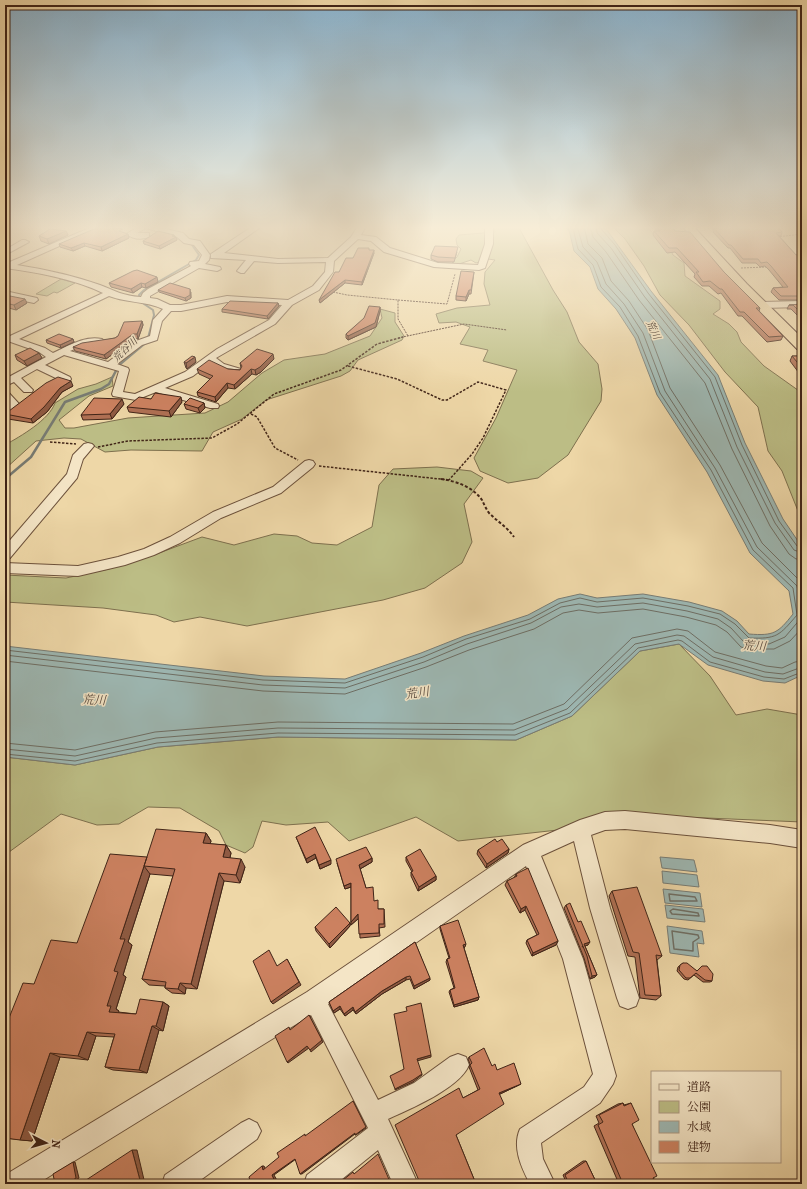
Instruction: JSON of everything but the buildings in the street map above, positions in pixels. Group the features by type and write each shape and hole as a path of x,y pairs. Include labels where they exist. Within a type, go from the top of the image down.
{"highway":[{"path":"746,283 802,346"},
{"path":"766,305 802,336"}],"street":[{"path":"78,281 131,299 154,301 169,308 181,308 227,299 289,303"},
{"path":"145,300 146,295 166,281"},
{"path":"63,352 124,370 117,394 136,397 189,374 209,358 272,322 289,303 316,288 321,281"},
{"path":"11,342 109,293"},
{"path":"5,294 34,300"},
{"path":"766,305 802,304"},
{"path":"110,365 139,343 154,338 158,320 169,308"},
{"path":"5,383 77,344 106,340"},
{"path":"11,342 42,350 53,357"},
{"path":"209,358 221,366 237,371"},
{"path":"37,365 66,379"},
{"path":"14,377 28,390"},
{"path":"156,389 214,406"},
{"path":"182,397 194,391 200,391"},
{"path":"5,395 16,406 5,415"},
{"path":"5,554 73,476 77,458 88,446"},
{"path":"5,568 78,571 120,562 149,552 175,540 217,514 277,490 309,464"},
{"path":"14,1184 315,1000 530,852 580,829 605,821 625,820 770,834 802,839"},
{"path":"580,829 600,908 628,998"},
{"path":"530,852 573,958 605,1076 592,1095 528,1137 531,1162 543,1184"},
{"path":"315,1000 378,1123 406,1184"},
{"path":"316,1184 378,1123 458,1065"},
{"path":"174,1184 249,1131"}],"path":[{"path":"316,288 347,295 447,304 453,281"},
{"path":"398,300 399,324 408,336"},
{"path":"50,442 76,444 96,448 128,441 212,438 251,414 274,394 348,366 377,344 393,339 464,324 507,330"},
{"path":"348,366 397,380 442,400 447,400 478,382 506,390 483,438 472,454 449,480"},
{"path":"251,414 257,417 275,448 289,456 309,464 343,470 449,480 473,489 481,499 488,512 500,520 514,537"}],"green space":[{"path":"57,281 75,283 57,293 54,292 47,296 36,294"},
{"path":"484,281 548,281 567,312 579,342 598,364 602,389 601,401 568,455 538,478 508,483 480,471 474,458 496,418 517,370 483,361 488,350 460,344 470,327 456,322 439,323 436,314 457,308 490,305"},
{"path":"653,281 693,281 720,301 720,309 713,314 729,324 737,332 741,342 764,366 802,393 802,521 782,471 768,451 758,407 725,372 689,325 660,295"},
{"path":"380,309 395,313 395,322 404,336 402,340 358,360 350,371 341,376 266,400 242,419 213,432 202,451 131,450 105,452 81,439 64,438 36,441 5,469 5,445 34,427 47,415 55,403 78,389 96,384 112,377 113,386 89,396 59,420 65,428 74,428 128,418 205,413 228,402 262,373 284,360 325,354 370,336 382,318"},
{"path":"437,467 471,471 483,478 464,504 472,542 462,563 425,588 383,600 247,626 200,617 174,622 156,615 103,608 5,602 5,575 66,578 109,569 151,556 202,537 234,545 274,534 297,536 312,543 337,545 372,527 379,485 393,469"},
{"path":"679,644 710,676 736,715 767,709 802,715 802,822 659,816 593,816 558,830 458,841 416,817 349,841 328,822 286,825 262,821 253,847 245,853 226,845 219,831 180,808 148,807 119,824 97,825 61,814 5,855 5,757 75,765 158,747 278,737 516,740 572,716 640,651"}],"water":[{"name":"荒川","path":"595,281 644,281 718,375 745,443 783,519 802,547 802,675 785,683 763,681 708,665 679,644 640,651 572,716 516,740 278,737 158,747 75,765 5,757 5,646 264,676 345,679 421,653 464,636 528,615 558,599 580,594 597,598 643,594 689,602 722,611 737,621 749,634 770,634 779,629 793,614 789,591 750,553 707,472 657,395 635,338 616,309 598,289"},
{"path":"660,857 694,860 697,872 662,868"},
{"path":"662,871 697,875 699,887 663,883"},
{"path":"663,889 700,893 702,907 665,903"},
{"path":"665,905 703,909 705,922 667,918"},
{"path":"667,926 702,931 704,944 697,943 699,957 670,953"}],"waterway":[{"name":"荒谷川","path":"148,338 154,315 153,310 141,302 139,295 144,290 159,281"},
{"name":"荒谷川","path":"5,479 31,457 65,402 101,389 109,384 119,365 144,344 149,337"}]}
